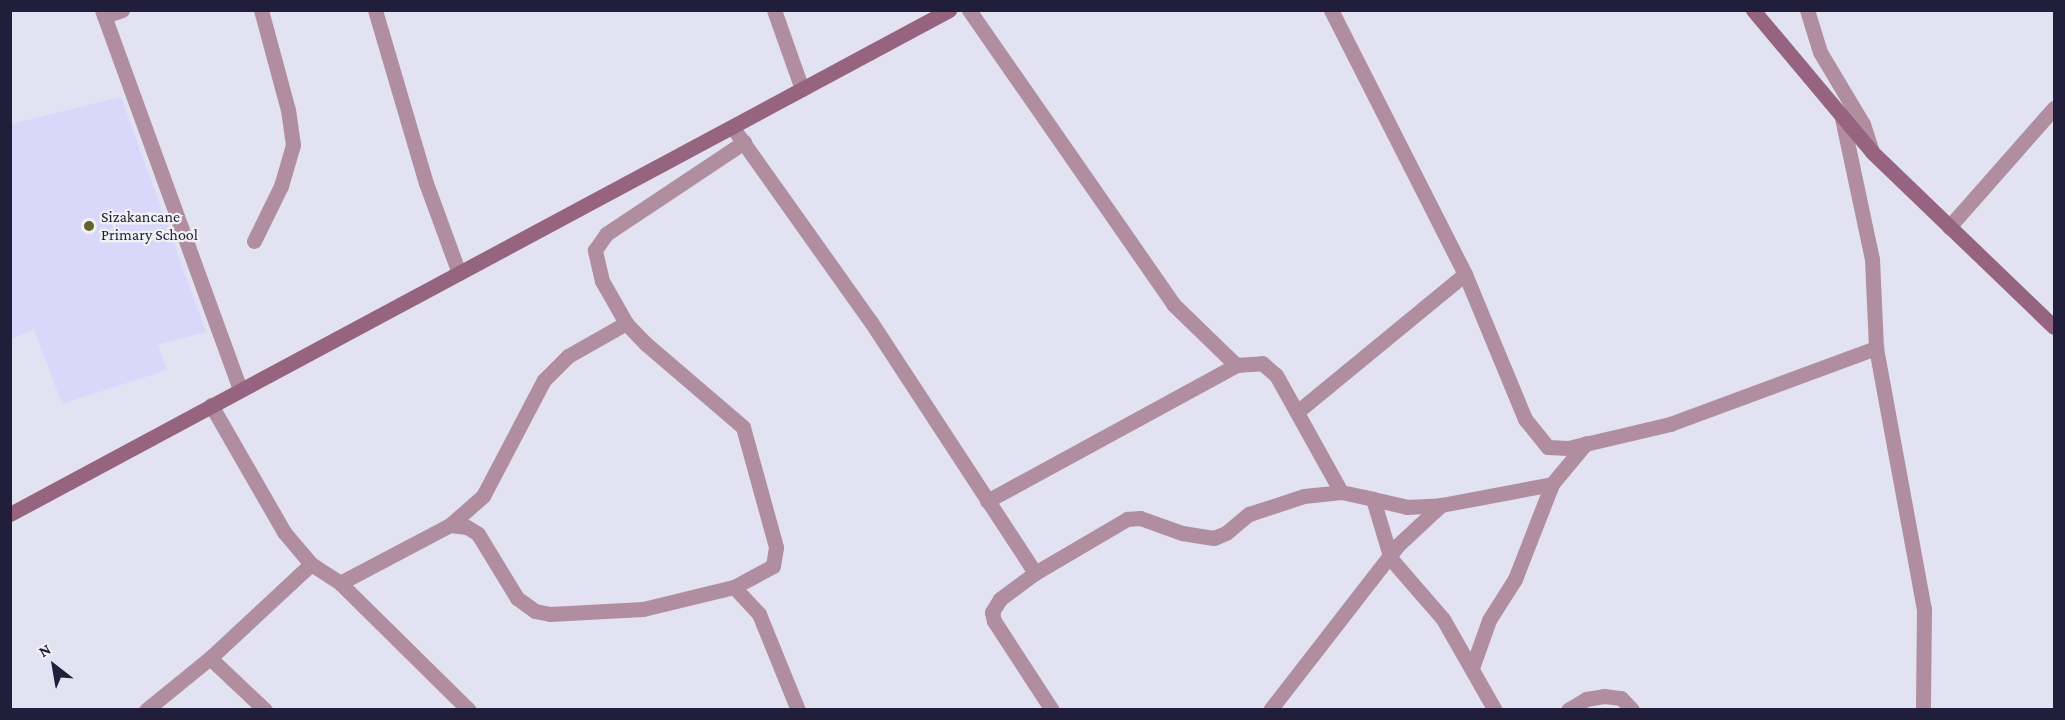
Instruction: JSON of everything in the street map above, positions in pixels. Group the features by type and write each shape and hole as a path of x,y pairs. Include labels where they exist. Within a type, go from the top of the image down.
{"street":[{"path":"123,10 103,13 240,390"},
{"path":"254,242 281,186 293,145 288,110 261,10"},
{"path":"375,10 426,183 459,273"},
{"path":"774,10 802,89"},
{"path":"10,514 949,10"},
{"path":"969,10 1167,296 1236,365"},
{"path":"1332,10 1465,274 1535,436 1556,448 1670,424 1876,348"},
{"path":"1753,10 1872,152 2055,327"},
{"path":"1807,10 1820,52 1863,124 1872,152"},
{"path":"1949,227 2055,108"},
{"path":"1842,118 1872,259 1876,348 1924,609 1923,710"},
{"path":"732,128 871,322 1035,573"},
{"path":"450,525 467,527 478,534 517,598 535,612 580,614 644,609 734,587 765,572 776,561 776,547 745,433 738,420 646,344 626,323 597,268 595,250 599,240 744,142"},
{"path":"1297,412 1465,274"},
{"path":"340,583 450,525 483,496 544,380 568,356 626,323"},
{"path":"987,501 1236,365 1263,363 1270,366 1341,492"},
{"path":"211,405 284,532 311,564 340,583 469,710"},
{"path":"1472,668 1489,620 1515,579 1552,484 1586,443"},
{"path":"1052,710 993,621 992,612 1000,599 1035,573 1127,519 1140,518 1182,533 1214,537 1226,533 1249,514 1304,496 1341,492 1407,507 1441,505 1552,484"},
{"path":"1373,499 1391,559 1443,619 1495,710"},
{"path":"1270,710 1286,703 1391,559 1398,545 1441,505"},
{"path":"146,710 210,658 311,564"},
{"path":"734,587 759,614 798,710"},
{"path":"210,658 265,710"},
{"path":"1568,710 1586,699 1604,696 1621,698 1632,710"}],"shaded area":[{"name":"Sizakancane Primary School","path":"121,97 206,332 158,345 167,370 62,404 34,329 11,339 11,124"}],"place":[{"name":"Sizakancane Primary School","path":"89,226"}]}
